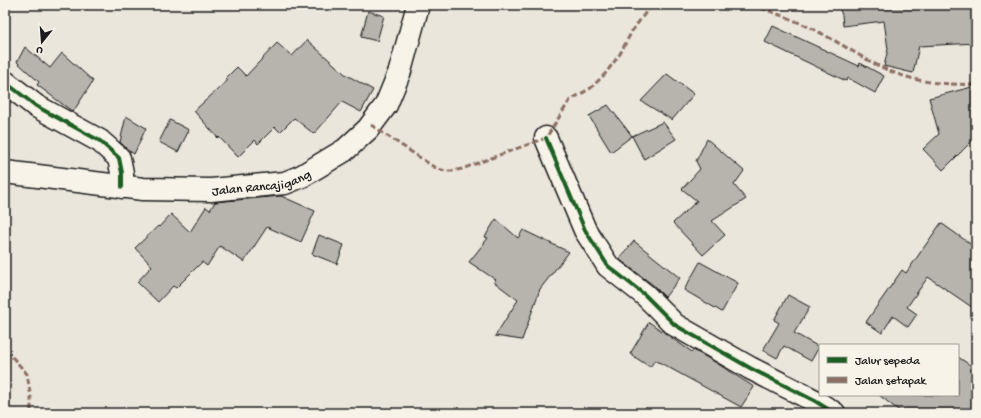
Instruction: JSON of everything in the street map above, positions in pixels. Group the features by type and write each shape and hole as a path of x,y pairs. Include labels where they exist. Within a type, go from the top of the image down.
{"street":[{"name":"Jalan Rancajigang","path":"5,172 143,189 211,190 285,183 302,176 345,150 368,129 386,104 400,71 418,5"},
{"path":"5,82 36,106 100,141 119,158 122,173 122,187"},
{"path":"546,138 585,230 608,266 645,295 675,325 750,368 815,401 834,413"}],"building":[{"path":"838,5 976,5 976,43 919,46 913,73 884,66 888,49 884,21 843,26 842,15"},
{"path":"368,11 384,16 377,41 361,37"},
{"path":"773,26 859,66 860,63 884,76 875,93 848,78 846,81 765,42"},
{"path":"307,40 345,74 373,90 361,112 342,102 314,134 294,118 280,132 275,127 258,144 255,140 238,157 219,137 218,138 194,111 228,80 226,78 237,67 246,76 277,43 292,56"},
{"path":"25,47 50,68 62,53 93,81 73,112 37,85 39,82 17,62"},
{"path":"667,74 694,94 672,120 641,101"},
{"path":"976,86 976,137 943,170 923,149 939,134 929,98"},
{"path":"608,105 632,136 611,152 589,116"},
{"path":"126,116 146,128 134,154 120,142"},
{"path":"170,120 189,130 178,152 159,142"},
{"path":"663,122 676,139 644,159 632,136"},
{"path":"707,139 744,171 734,185 746,199 712,221 725,235 703,255 673,223 697,201 682,189 700,169 696,161"},
{"path":"281,196 315,211 301,242 267,227 244,262 220,246 207,266 202,262 176,288 173,286 158,302 137,282 152,266 135,248 158,226 159,227 171,214 190,232 206,207 210,210 215,202"},
{"path":"496,219 518,238 523,230 569,252 540,289 522,340 495,336 518,300 494,282 496,280 469,262 488,238 485,237"},
{"path":"941,223 976,248 976,310 928,277 907,307 917,314 908,327 893,316 882,333 866,322 902,270 906,273"},
{"path":"319,235 344,245 337,264 312,254"},
{"path":"634,241 680,278 665,297 653,285 619,259"},
{"path":"700,262 738,283 722,312 684,290"},
{"path":"788,295 810,307 794,333 819,347 811,361 784,346 777,358 763,350 779,323 774,320"},
{"path":"649,322 692,352 693,350 715,362 754,387 741,407 655,360 650,367 630,354"},
{"path":"959,358 976,369 976,413 902,413 880,396 959,396"}],"marked path":[{"path":"371,125 434,167 445,171 462,169 546,138 570,100 591,88 605,74 620,54 632,31 646,12 654,5"},
{"path":"752,5 810,27 876,65 896,74 932,82 976,85"},
{"path":"5,351 27,374 31,398 31,413"}],"cycle path":[{"path":"5,82 36,106 100,141 119,158 122,173 122,187"},
{"path":"546,138 585,230 608,266 645,295 675,325 750,368 815,401 834,413"}]}
